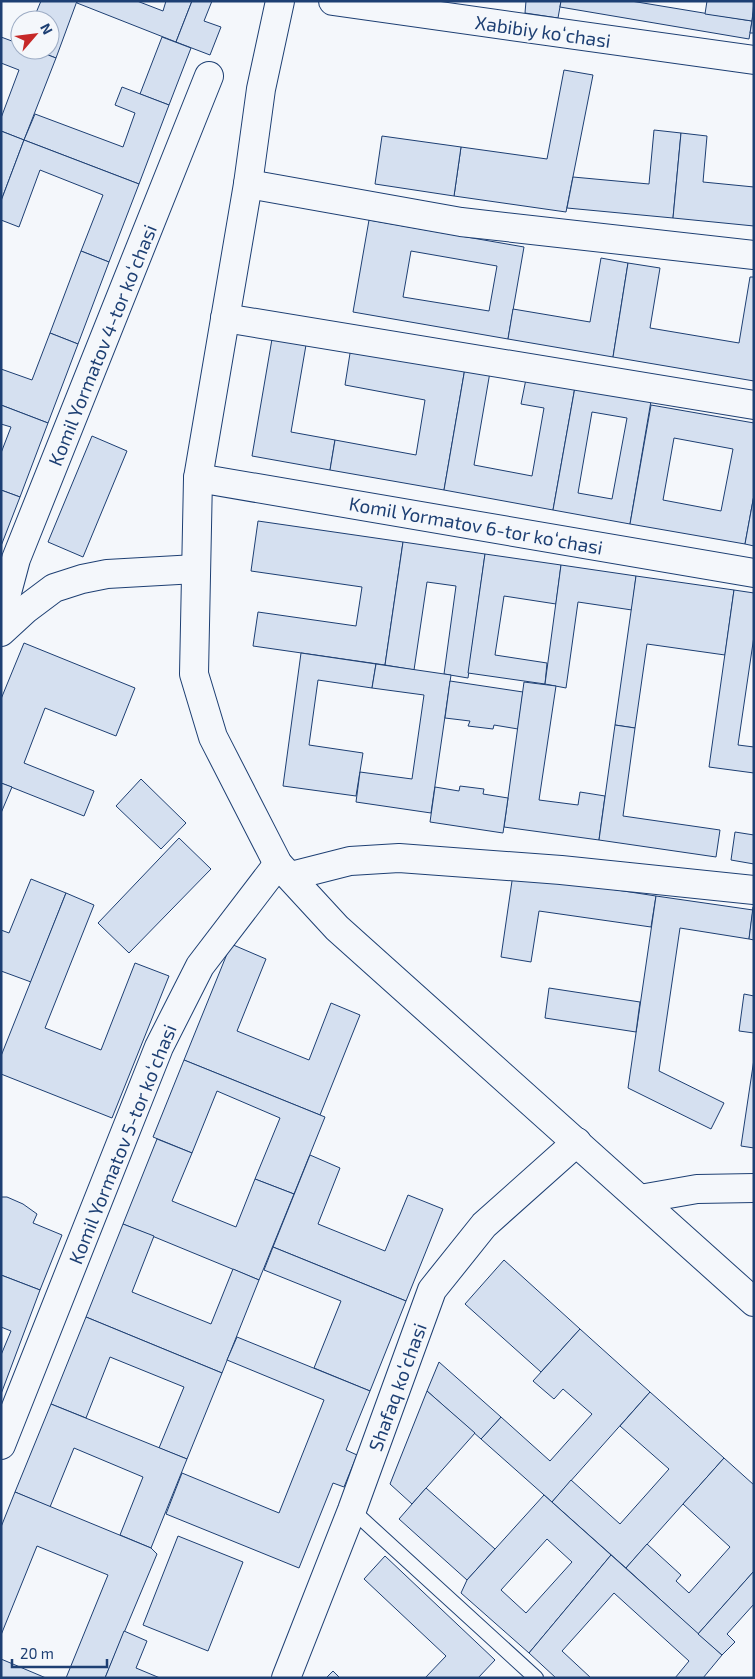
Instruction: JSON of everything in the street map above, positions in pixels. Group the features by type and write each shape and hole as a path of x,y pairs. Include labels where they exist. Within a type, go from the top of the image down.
{"street":[{"path":"280,1 261,89 248,184 198,478 194,674 213,737 285,870 337,928 754,1302"},
{"name":"Xabibiy koʻchasi","path":"333,1 754,60"},
{"name":"Komil Yormatov 4-tor koʻchasi","path":"1,616 16,558 209,76"},
{"path":"248,184 461,222 754,255"},
{"path":"225,318 754,405"},
{"name":"Komil Yormatov 6-tor koʻchasi","path":"198,478 754,573"},
{"path":"1,632 26,608 54,588 82,579 108,574 196,569"},
{"path":"285,870 350,861 399,858 561,870 754,890"},
{"name":"Komil Yormatov 5-tor koʻchasi","path":"1,1445 159,1046 200,966 285,870"},
{"name":"Shafaq koʻchasi","path":"286,1678 352,1510 432,1290 484,1225 576,1142"},
{"path":"640,1199 697,1189 754,1188"}],"lane":[{"path":"352,1510 536,1678"}],"building":[{"path":"41,1 77,1 60,47 60,10 37,10"},
{"path":"77,1 137,1 163,11 166,1 192,1 176,42 77,3"},
{"path":"192,1 212,1 204,21 221,27 210,55 176,42"},
{"path":"526,1 561,1 558,18 525,13"},
{"path":"561,1 631,1 752,21 749,39 560,7"},
{"path":"707,1 754,1 752,21 705,14"},
{"path":"754,9 754,33 750,33"},
{"path":"1,37 10,40 10,60 55,60 24,140 1,131 1,118 19,70 1,63"},
{"path":"162,37 191,48 169,105 140,94"},
{"path":"564,70 593,75 566,212 454,196 461,147 547,159"},
{"path":"122,87 169,105 139,184 24,140 35,114 123,147 135,113 115,105"},
{"path":"654,130 681,133 673,218 567,208 573,177 649,184"},
{"path":"1,131 24,140 1,201"},
{"path":"681,133 707,136 703,182 754,187 754,226 673,218"},
{"path":"382,136 461,147 454,196 375,184"},
{"path":"24,140 139,184 109,262 81,251 103,195 40,170 19,227 1,220 1,201"},
{"path":"369,220 524,247 508,339 353,312","holes":["411,251 497,266 489,311 403,297"]},
{"path":"81,251 109,262 78,344 50,333"},
{"path":"601,258 628,263 613,357 508,339 513,309 590,322"},
{"path":"628,263 660,268 650,328 739,343 750,277 754,277 754,381 613,357"},
{"path":"50,333 78,344 48,423 1,405 1,369 32,380"},
{"path":"272,339 306,345 291,432 335,440 330,470 252,456"},
{"path":"351,347 465,368 444,490 330,470 335,440 416,455 425,400 345,385"},
{"path":"465,368 490,372 474,465 532,476 544,408 521,404 526,379 575,387 553,510 444,490"},
{"path":"575,387 651,401 630,524 553,510","holes":["592,412 627,418 612,499 578,493"]},
{"path":"1,405 48,423 20,497 1,490 1,453 11,427 1,424"},
{"path":"651,405 754,423 754,495 745,544 630,524","holes":["674,438 733,449 721,511 663,500"]},
{"path":"92,436 127,451 83,557 48,542"},
{"path":"1,490 20,497 1,546"},
{"path":"754,495 754,546 745,544"},
{"path":"258,521 403,542 385,665 253,646 258,612 356,626 362,587 251,571"},
{"path":"403,542 485,554 468,678 444,674 456,586 427,582 414,670 385,665"},
{"path":"485,554 561,565 556,604 504,596 495,655 547,663 545,684 468,673"},
{"path":"561,565 636,576 632,610 578,602 566,688 545,684"},
{"path":"636,576 734,590 725,655 647,644 635,728 615,725"},
{"path":"734,590 754,593 754,636 738,745 754,747 754,773 709,767"},
{"path":"24,643 135,688 116,736 45,708 24,763 94,791 84,816 1,783 1,699"},
{"path":"301,653 376,664 372,688 318,680 309,745 363,753 356,796 283,786"},
{"path":"376,664 451,675 431,813 356,802 360,772 412,779 424,695 372,688"},
{"path":"450,681 523,692 518,729 494,725 493,729 468,726 470,721 445,718"},
{"path":"524,682 556,686 539,800 578,805 580,792 605,796 599,840 504,827"},
{"path":"615,725 635,728 623,816 720,830 716,857 599,840"},
{"path":"141,779 186,823 161,849 116,806"},
{"path":"1,783 12,787 1,813"},
{"path":"460,786 484,789 483,794 508,798 503,833 430,822 435,787 459,791"},
{"path":"735,832 754,835 754,864 731,860"},
{"path":"179,838 211,869 129,953 98,923"},
{"path":"513,874 656,896 651,927 539,911 531,962 501,957"},
{"path":"31,879 66,893 31,982 1,971 1,930 9,933"},
{"path":"66,893 94,905 45,1028 101,1050 135,963 169,976 112,1118 1,1074 1,1056"},
{"path":"656,896 753,910 749,939 680,928 659,1071 724,1103 711,1129 628,1088"},
{"path":"754,907 754,940 749,939"},
{"path":"231,944 266,959 237,1031 309,1060 331,1003 360,1015 320,1115 184,1060"},
{"path":"549,988 640,1002 636,1032 545,1018"},
{"path":"744,994 754,996 754,1033 739,1031"},
{"path":"754,1059 754,1148 741,1146"},
{"path":"184,1060 325,1117 294,1194 255,1179 280,1118 217,1091 192,1153 153,1137"},
{"path":"157,1139 192,1153 172,1201 236,1227 255,1179 294,1194 259,1280 123,1224"},
{"path":"310,1155 340,1168 318,1224 385,1251 408,1195 443,1209 406,1301 273,1247"},
{"path":"1,1197 7,1197 23,1204 37,1214 33,1223 62,1235 40,1290 1,1275"},
{"path":"123,1224 154,1236 132,1292 211,1324 233,1269 259,1280 222,1373 86,1317"},
{"path":"273,1247 406,1301 370,1391 314,1368 341,1301 264,1270"},
{"path":"504,1260 580,1329 541,1372 465,1304"},
{"path":"1,1275 40,1290 1,1394 1,1355 11,1331 1,1327"},
{"path":"86,1317 222,1373 187,1459 159,1448 184,1387 110,1357 86,1418 51,1404"},
{"path":"580,1329 650,1392 552,1502 481,1439 501,1417 550,1461 592,1414 563,1389 554,1399 533,1381"},
{"path":"237,1337 370,1391 346,1450 357,1455 344,1487 333,1483 299,1568 166,1514 182,1473 279,1513 324,1400 227,1360"},
{"path":"439,1362 501,1417 481,1439 427,1391"},
{"path":"427,1391 475,1433 412,1504 390,1484"},
{"path":"650,1392 724,1458 626,1568 552,1502 571,1480 620,1524 669,1469 620,1426"},
{"path":"51,1404 187,1459 151,1548 120,1535 143,1477 74,1448 50,1507 15,1492"},
{"path":"724,1458 754,1485 754,1571 698,1634 626,1568 647,1544 681,1575 676,1581 689,1593 730,1547 683,1504"},
{"path":"426,1488 495,1549 467,1580 399,1519"},
{"path":"15,1492 151,1548 157,1554 105,1678 66,1678 108,1575 37,1546 1,1635 1,1527"},
{"path":"544,1495 611,1555 529,1653 461,1593 467,1580","holes":["547,1539 572,1562 526,1613 501,1590"]},
{"path":"178,1536 243,1562 208,1651 143,1625"},
{"path":"611,1555 722,1655 703,1678 675,1678 689,1661 614,1593 562,1651 591,1678 556,1678 529,1653"},
{"path":"385,1556 495,1660 478,1678 425,1678 446,1656 364,1579"},
{"path":"754,1571 754,1604 727,1634 735,1642 722,1655 698,1634"},
{"path":"124,1631 147,1641 136,1668 160,1678 105,1678"},
{"path":"1,1659 46,1678 1,1678"},
{"path":"333,1671 340,1678 326,1678"}]}
